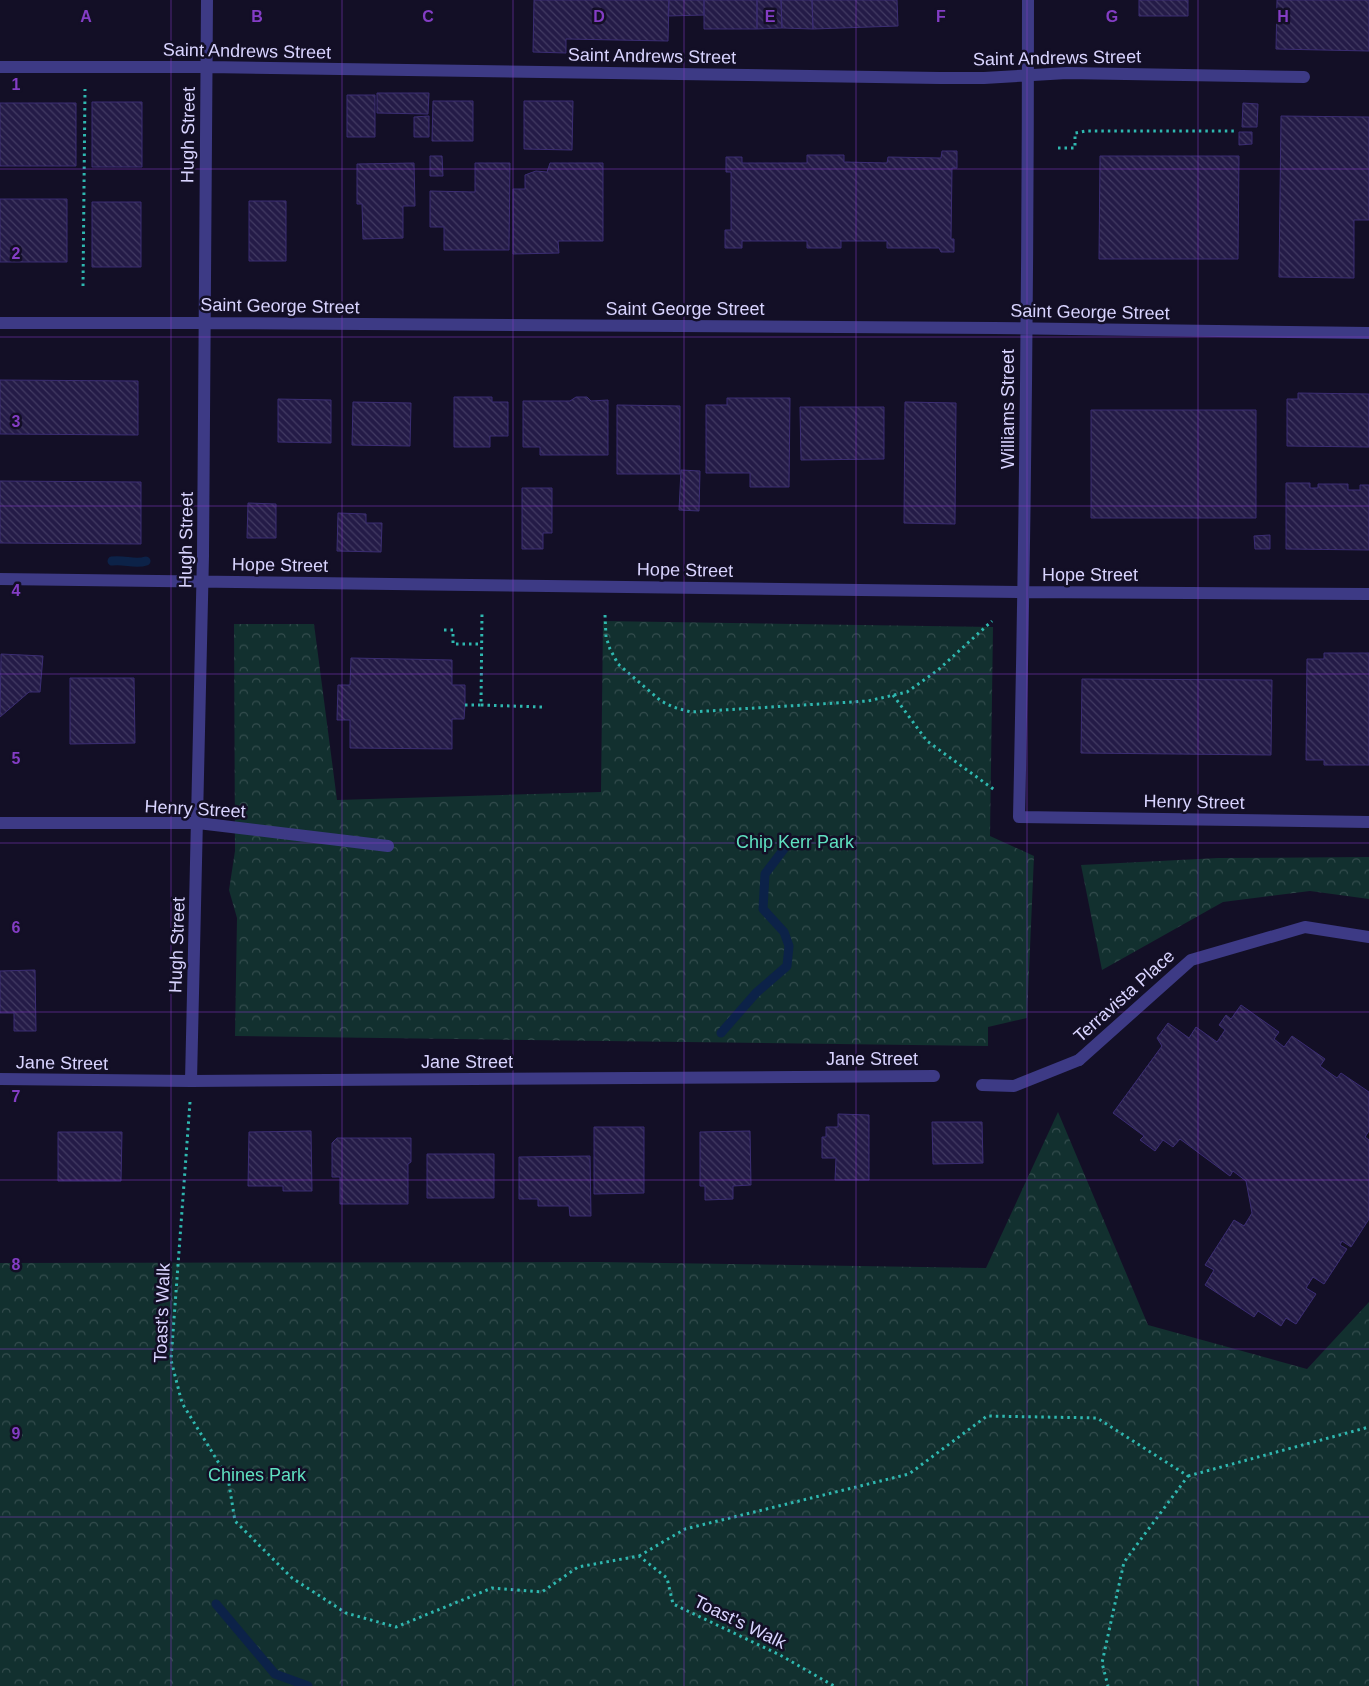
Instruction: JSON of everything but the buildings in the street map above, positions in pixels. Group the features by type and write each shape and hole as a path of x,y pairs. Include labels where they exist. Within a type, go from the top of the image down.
{"street":[{"name":"Hugh Street","path":"191,1081 203,582 207,0"},
{"name":"Williams Street","path":"1019,817 1024,592 1028,0"},
{"name":"Saint Andrews Street","path":"0,67 207,67 940,78 1067,73 1304,76"},
{"name":"Saint George Street","path":"0,324 205,323 1369,333"},
{"name":"Hope Street","path":"0,579 1024,592 1369,594"},
{"name":"Henry Street","path":"1019,817 1369,822"},
{"name":"Henry Street","path":"0,824 198,823 388,846"},
{"name":"Terravista Place","path":"982,1085 1014,1086 1079,1060 1191,960 1305,927 1369,937"},
{"name":"Jane Street","path":"0,1080 191,1081 934,1076"}],"path":[{"path":"83,286 85,86"},
{"path":"1058,148 1075,148 1075,133 1086,131 1235,132"},
{"path":"481,704 482,612"},
{"path":"605,614 606,637 618,664 661,702 691,712 868,702 908,692 938,670 992,621"},
{"path":"444,630 453,630 453,644 482,644"},
{"path":"893,695 927,741 996,791"},
{"path":"465,704 542,706"},
{"name":"Toast's Walk","path":"191,1081 171,1360 182,1403 228,1478 235,1521 292,1578 346,1613 396,1627 492,1588 542,1592 578,1567 639,1556 667,1578 673,1604 780,1655 834,1686"},
{"path":"639,1556 685,1529 909,1474 987,1416 1097,1418 1188,1476"},
{"path":"1108,1686 1102,1664 1124,1562 1188,1476 1369,1427"}],"green space":[{"name":"Chip Kerr Park","path":"603,621 993,627 990,836 1034,856 1027,1018 988,1027 988,1046 235,1036 237,918 229,890 235,851 234,624 314,624 337,800 601,792"},
{"path":"1369,857 1369,899 1310,891 1223,902 1102,970 1081,865 1218,858"},
{"name":"Chines Park","path":"1058,1112 1148,1325 1307,1369 1369,1302 1369,1686 0,1686 0,1263 599,1262 986,1268"}],"waterway":[{"path":"112,561 146,561"},
{"path":"721,1033 756,993 787,966 789,946 784,932 763,909 765,874 790,841"},
{"path":"216,1604 275,1674 308,1686"}]}
